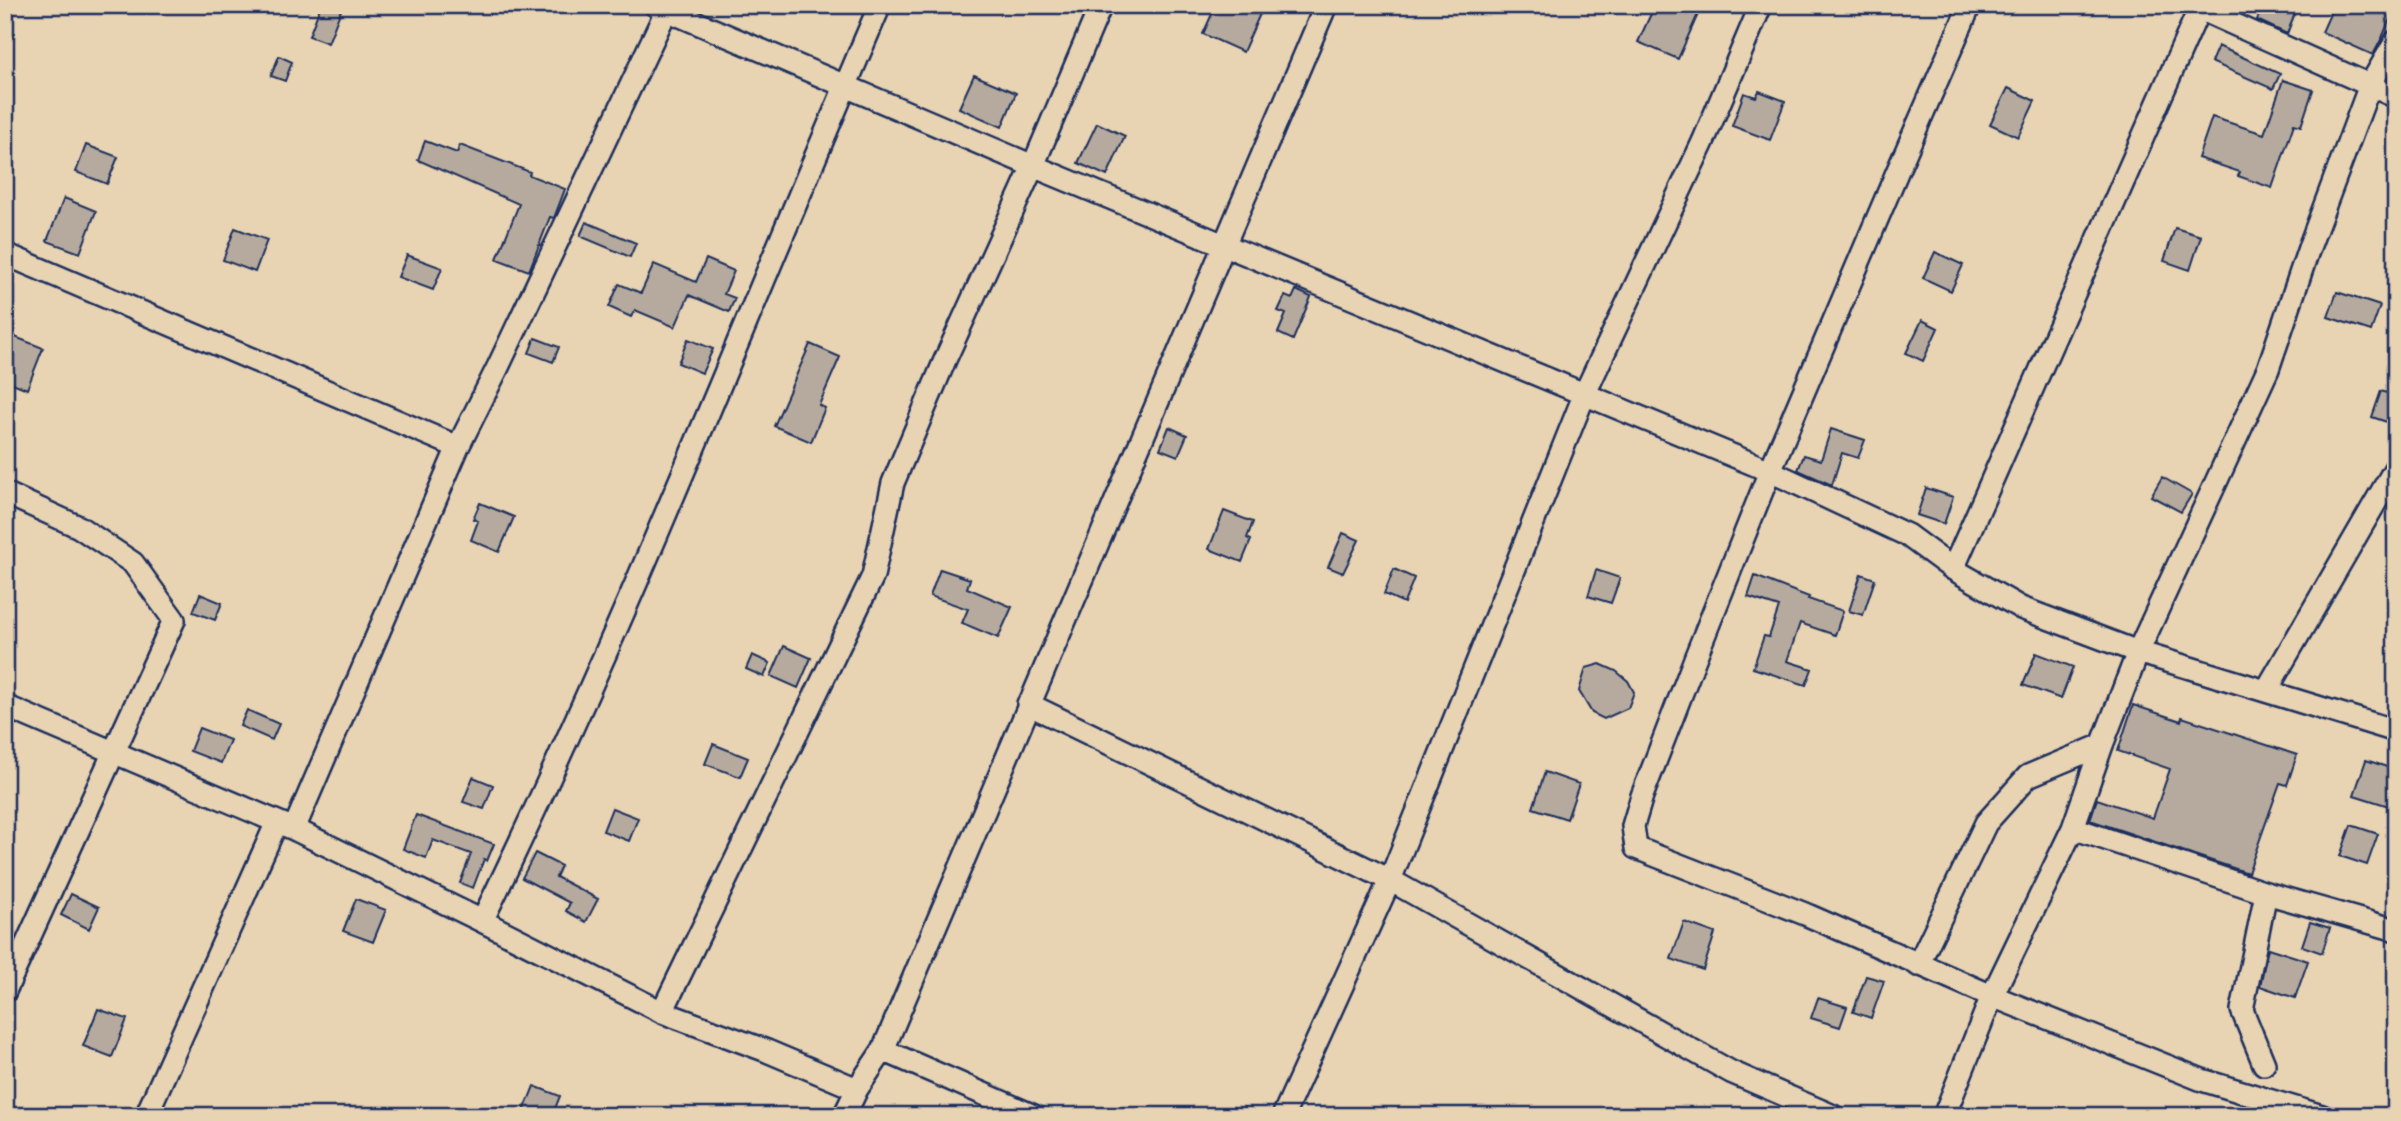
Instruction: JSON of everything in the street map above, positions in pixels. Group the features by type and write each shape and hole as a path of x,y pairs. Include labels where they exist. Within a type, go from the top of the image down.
{"street":[{"path":"482,921 542,797 761,291 880,5"},
{"path":"662,1013 873,576 893,483 1101,5"},
{"path":"844,1116 883,1050 1326,5"},
{"path":"1283,1116 1390,880 1585,393 1703,142 1761,5"},
{"path":"1970,5 1770,471 1642,796 1633,826 1636,848 1805,914 1992,996 2202,1080 2322,1116"},
{"path":"1953,569 2197,6 2396,97"},
{"path":"146,1116 286,825 458,447 498,367 664,7 1033,166 1770,471 1907,535 1953,569 2021,608 2138,652 2396,731"},
{"path":"1944,1116 1992,996 2073,828 2138,652 2268,369 2310,245 2370,85 2396,41"},
{"path":"5,254 458,447"},
{"path":"2266,691 2396,467"},
{"path":"5,493 79,527 133,563 174,620 5,991"},
{"path":"1028,704 1390,880 1731,1072 1833,1116"},
{"path":"5,706 286,825 662,1013 767,1051 858,1089"},
{"path":"1918,965 1986,824 2028,776 2102,745"},
{"path":"2073,828 2266,892 2396,930"},
{"path":"2264,1064 2242,1010 2266,892"},
{"path":"883,1050 1034,1116"}],"building":[{"path":"321,5 343,5 328,43 309,36"},
{"path":"1216,5 1264,5 1243,52 1203,34"},
{"path":"1655,5 1684,5 1699,12 1678,59 1638,42"},
{"path":"2263,5 2298,5 2287,34 2257,20"},
{"path":"2334,5 2396,5 2373,55 2322,32"},
{"path":"2218,46 2280,74 2273,89 2211,62"},
{"path":"279,56 292,62 285,81 271,76"},
{"path":"974,75 1016,93 1002,127 959,108"},
{"path":"2283,80 2313,90 2301,126 2294,124 2272,188 2238,176 2240,172 2198,158 2212,117 2264,134"},
{"path":"2008,88 2035,101 2018,137 1990,124"},
{"path":"1759,91 1785,101 1770,140 1732,126 1744,93 1756,97"},
{"path":"1097,123 1125,136 1107,176 1078,163"},
{"path":"425,141 457,153 460,145 530,172 529,175 565,189 554,218 550,217 529,271 497,259 519,204 418,160"},
{"path":"86,145 118,157 107,184 76,172"},
{"path":"64,198 96,211 80,253 47,241"},
{"path":"586,222 636,243 630,257 580,236"},
{"path":"235,228 267,240 255,272 223,260"},
{"path":"2175,228 2201,236 2190,270 2164,261"},
{"path":"1935,252 1963,265 1951,291 1923,278"},
{"path":"407,255 442,268 433,290 398,277"},
{"path":"706,259 734,271 724,294 735,298 729,312 689,295 675,327 635,310 631,317 609,307 619,284 641,293 654,264 696,282"},
{"path":"1296,290 1311,297 1293,340 1278,333 1286,314 1278,311 1285,296 1292,299"},
{"path":"2337,292 2380,306 2371,331 2328,317"},
{"path":"1922,320 1938,328 1923,361 1906,353"},
{"path":"5,333 43,348 27,389 5,380"},
{"path":"535,338 559,347 553,362 529,353"},
{"path":"688,339 713,349 702,373 678,363"},
{"path":"810,344 840,357 819,405 825,408 811,442 774,426"},
{"path":"2381,391 2396,396 2396,425 2372,417"},
{"path":"1169,427 1187,435 1178,456 1160,449"},
{"path":"1831,429 1865,440 1858,458 1842,453 1832,485 1798,470 1804,455 1821,460"},
{"path":"2162,477 2192,494 2181,512 2151,496"},
{"path":"1926,488 1953,497 1944,524 1917,515"},
{"path":"480,503 514,517 499,552 471,540 478,521 473,519"},
{"path":"1224,511 1253,522 1247,538 1251,540 1242,562 1209,549"},
{"path":"1343,533 1359,540 1343,573 1328,567"},
{"path":"940,569 970,579 967,588 1012,607 998,638 962,623 968,609 930,596"},
{"path":"1394,569 1414,578 1404,603 1384,594"},
{"path":"1596,570 1620,578 1611,603 1588,596"},
{"path":"1861,574 1875,579 1863,615 1849,611"},
{"path":"1755,576 1843,611 1835,635 1800,623 1787,661 1812,669 1806,685 1753,668 1764,636 1769,637 1779,607 1748,597"},
{"path":"200,594 222,603 215,620 193,612"},
{"path":"784,646 811,658 798,688 771,676"},
{"path":"2036,653 2073,667 2061,699 2023,685"},
{"path":"752,655 770,663 764,677 746,669"},
{"path":"1600,664 1616,671 1628,681 1634,692 1628,708 1604,719 1592,713 1579,691 1586,668"},
{"path":"2133,705 2181,721 2182,717 2297,755 2287,785 2280,783 2248,873 2090,820 2097,799 2153,818 2170,769 2118,751"},
{"path":"247,710 279,724 272,740 240,726"},
{"path":"199,728 230,740 221,763 190,751"},
{"path":"713,744 748,758 740,777 705,764"},
{"path":"2366,760 2396,770 2396,796 2392,807 2354,795"},
{"path":"1545,772 1579,784 1567,819 1533,808"},
{"path":"473,777 493,785 484,809 463,802"},
{"path":"612,808 638,818 629,841 603,831"},
{"path":"416,815 494,844 487,861 484,859 473,888 460,883 471,854 433,840 426,858 403,849"},
{"path":"2351,825 2378,834 2367,865 2340,856"},
{"path":"535,853 561,866 556,877 598,899 586,922 566,911 570,903 522,878"},
{"path":"71,894 99,907 89,929 61,915"},
{"path":"356,899 386,910 373,942 343,931"},
{"path":"1684,922 1715,933 1703,970 1671,959"},
{"path":"2310,922 2330,928 2322,953 2302,946"},
{"path":"2268,948 2308,961 2295,998 2260,986"},
{"path":"1866,976 1884,981 1871,1018 1853,1012"},
{"path":"1818,998 1847,1007 1840,1027 1811,1018"},
{"path":"98,1009 127,1019 112,1057 83,1046"},
{"path":"534,1086 560,1096 552,1116 522,1116"}]}
